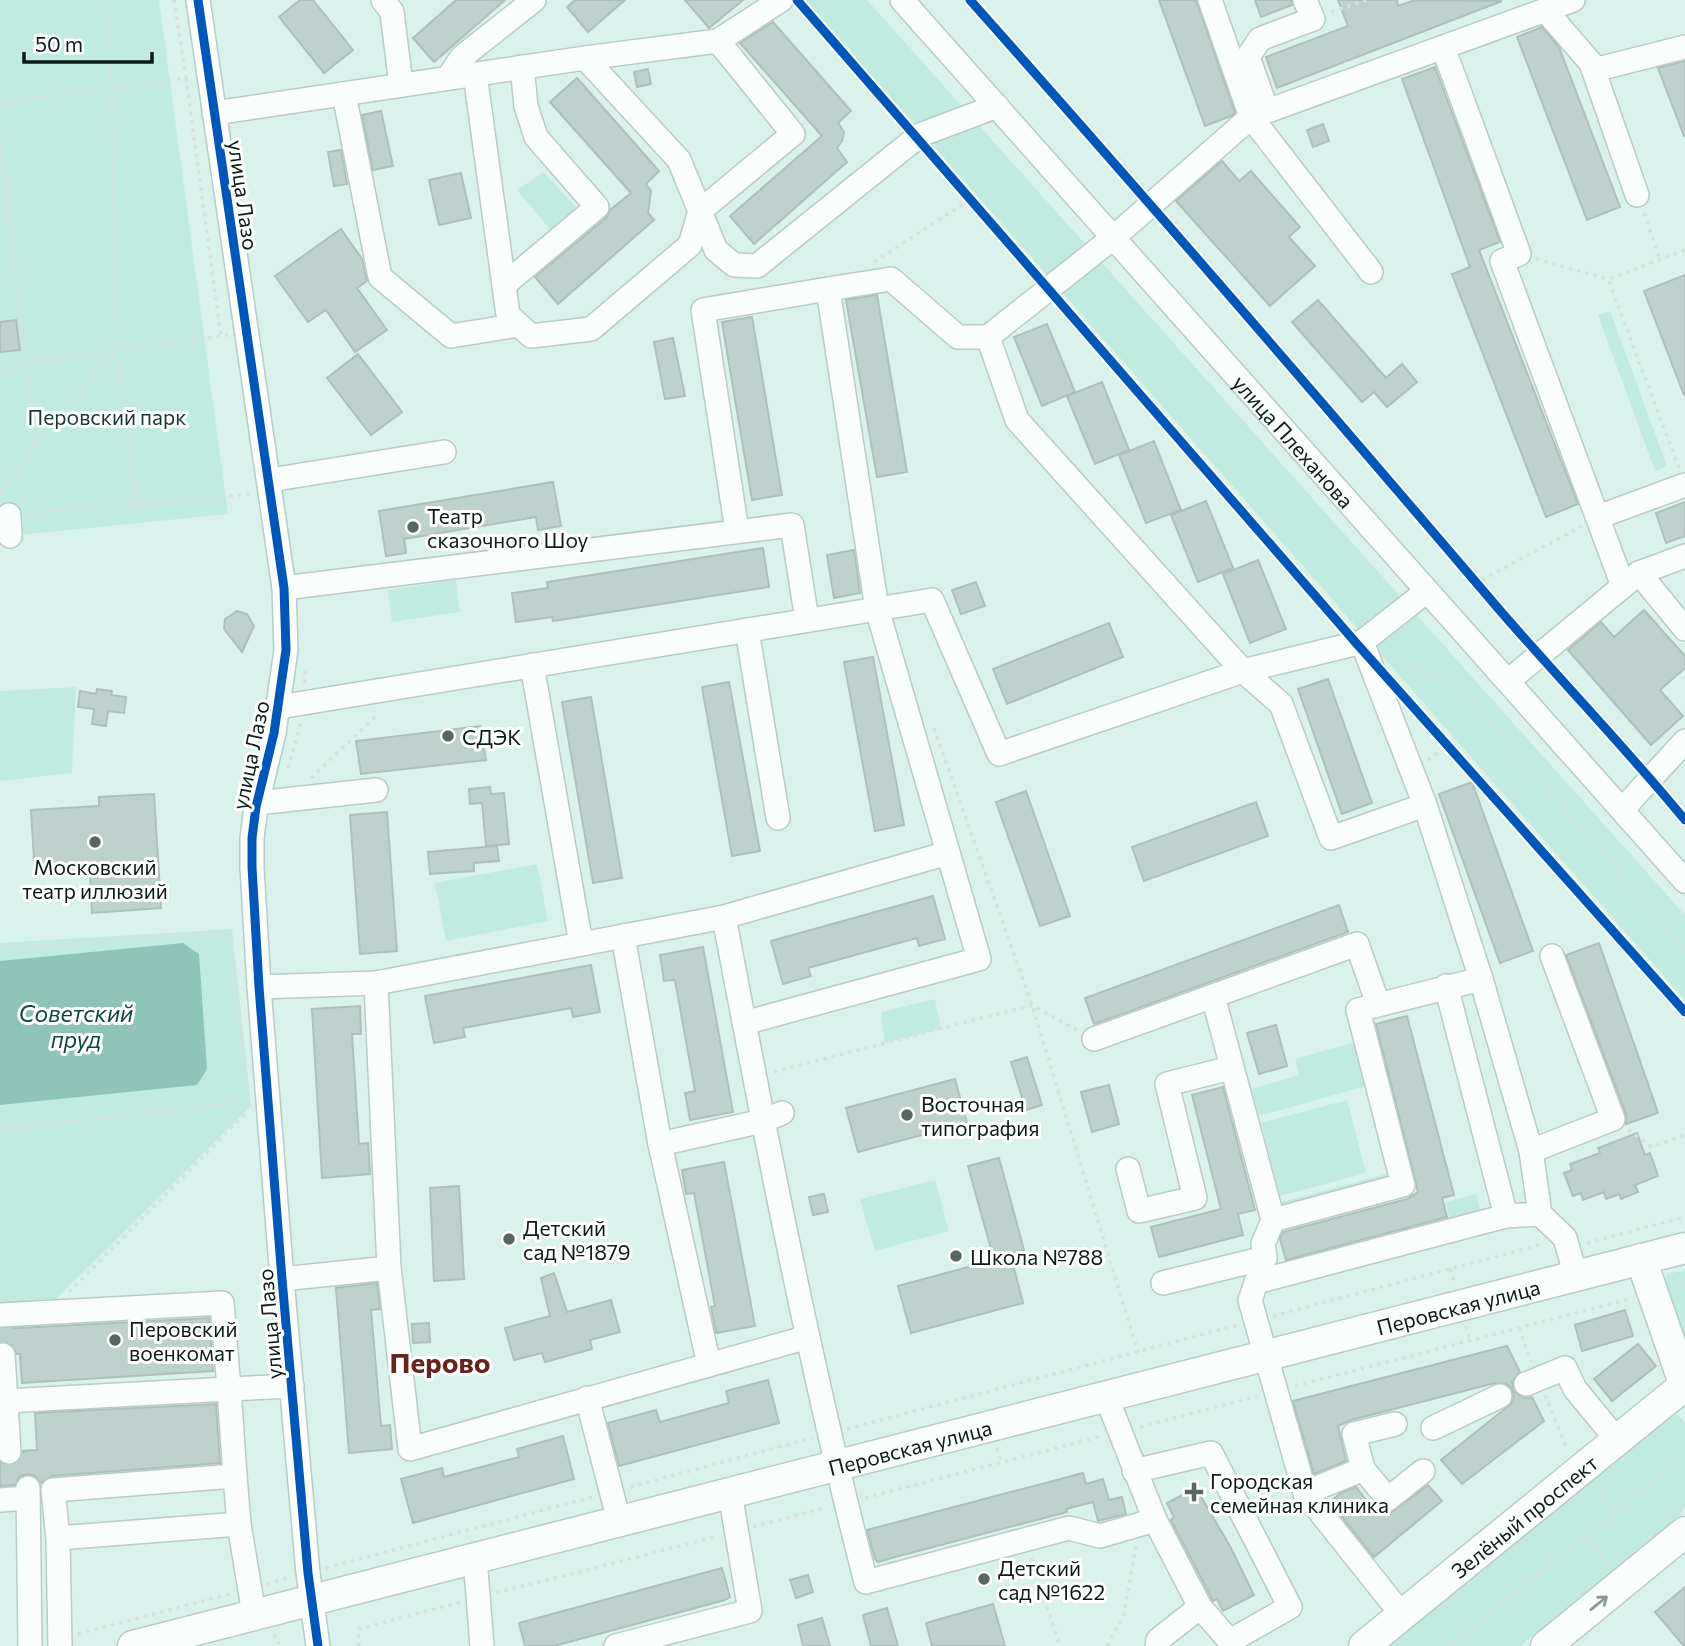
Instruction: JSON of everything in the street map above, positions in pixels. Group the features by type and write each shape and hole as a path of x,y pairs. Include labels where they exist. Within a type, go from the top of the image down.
{"main road":[{"name":"Перовская улица","path":"133,1646 1685,1248"},
{"path":"1641,1259 1685,1385"},
{"name":"Зелёный проспект","path":"1364,1646 1685,1385"},
{"path":"1546,1646 1685,1532"}],"street":[{"name":"улица Лазо","path":"198,0 284,588 286,650 279,707 275,801 252,838 252,867 282,1279 311,1599 318,1646"},
{"path":"448,78 462,58 534,0"},
{"path":"214,113 718,41 780,0"},
{"name":"улица Плеханова","path":"902,0 1685,881"},
{"path":"1210,0 1259,114 1371,272"},
{"path":"1259,114 1248,57 1260,39 1277,22 1313,19 1305,0"},
{"path":"737,531 703,310 891,279 958,337 988,337 1114,237 1153,201 1259,114 1573,0"},
{"path":"394,4 401,85"},
{"path":"1545,10 1591,62 1637,195"},
{"path":"475,74 508,315 531,337 591,329 690,245 700,211 793,134 718,41"},
{"path":"1443,47 1519,254 1502,261 1598,517 1631,579 1685,629"},
{"path":"1594,70 1685,47"},
{"path":"585,58 679,160 716,250 734,265 757,266 919,136 997,106"},
{"path":"504,285 597,206 536,137 526,106 522,67"},
{"path":"344,94 380,277 451,337 518,325"},
{"path":"744,1023 979,958 877,609 828,289"},
{"path":"988,337 1017,421 1243,671 1281,704 1331,838 1425,806"},
{"path":"271,486 444,452"},
{"path":"1598,517 1680,487"},
{"path":"284,588 792,525 807,620"},
{"path":"1508,681 1631,579 1685,556"},
{"path":"279,707 932,600 999,754 1243,671 1360,643 1427,591"},
{"path":"747,630 778,818"},
{"path":"1360,643 1425,806 1481,979 1531,1151 1540,1214 1565,1238 1576,1276"},
{"path":"532,666 581,944"},
{"path":"1622,810 1685,741"},
{"path":"275,801 376,790"},
{"path":"259,987 376,983 724,917 948,853"},
{"path":"724,917 754,1077 772,1117 808,1337 836,1465 866,1582 1069,1528 1100,1536 1147,1522"},
{"path":"622,936 660,1144 709,1365"},
{"path":"1094,1040 1357,944 1378,1004"},
{"path":"1531,1151 1613,1119 1552,956"},
{"path":"1273,1220 1403,1185 1358,1010 1481,979"},
{"path":"376,983 389,1268 410,1449 808,1337"},
{"path":"1446,986 1506,1216"},
{"path":"1213,996 1273,1220 1263,1244 1265,1258 1250,1300 1305,1493 1402,1615"},
{"path":"1128,1169 1139,1211 1195,1198 1167,1084 1231,1068"},
{"path":"660,1144 772,1117"},
{"path":"1256,1282 1506,1216 1540,1214"},
{"path":"1163,1283 1265,1258"},
{"path":"282,1279 389,1268"},
{"path":"0,1315 222,1303 239,1524 259,1612"},
{"path":"0,1321 1,1327"},
{"path":"2,1355 9,1452"},
{"path":"1532,1382 1564,1368 1575,1390 1617,1440"},
{"path":"6,1401 292,1386"},
{"path":"1106,1396 1134,1471 1147,1522 1200,1607 1232,1644 1290,1607 1211,1453 1134,1471"},
{"path":"1433,1428 1500,1396"},
{"path":"587,1398 619,1521"},
{"path":"1395,1424 1354,1434 1363,1469 1388,1499 1423,1471"},
{"path":"1305,1493 1363,1469"},
{"path":"60,1643 58,1538 53,1490 234,1476"},
{"path":"0,1500 28,1493 30,1646"},
{"path":"615,1646 692,1636 750,1611 730,1493"},
{"path":"58,1538 239,1524"},
{"path":"475,1558 482,1646"},
{"path":"1157,1646 1158,1640 1200,1607"}],"path":[{"path":"106,0 111,88 117,349 136,504"},
{"path":"174,0 221,336"},
{"path":"800,0 1360,643 1370,651 1458,685 1685,949"},
{"path":"970,0 1153,201 1541,654 1685,812"},
{"path":"976,0 1482,580 1541,654"},
{"path":"1324,15 1366,0"},
{"path":"0,103 186,78"},
{"path":"0,135 35,446"},
{"path":"919,136 971,199 1051,286"},
{"path":"1637,195 1660,260"},
{"path":"872,263 971,199"},
{"path":"1519,254 1608,279 1685,250"},
{"path":"1608,279 1682,477 1680,487"},
{"path":"0,375 27,363 246,333"},
{"path":"117,349 35,446 6,515 136,504 271,486"},
{"path":"1482,580 1598,517"},
{"path":"275,801 301,722 305,656"},
{"path":"1396,683 1685,1012"},
{"path":"275,801 297,791 374,718 369,692"},
{"path":"930,717 1032,1005 1138,1352"},
{"path":"1411,772 1450,744"},
{"path":"1450,744 1685,1005"},
{"path":"1652,775 1685,821"},
{"path":"0,949 204,933 231,936 243,1061"},
{"path":"754,1077 1032,1005 1094,1040"},
{"path":"66,1295 257,1101"},
{"path":"0,1129 248,1102"},
{"path":"1613,1119 1652,1147 1685,1135"},
{"path":"323,1569 1565,1238 1583,1244 1685,1217"},
{"path":"359,1646 358,1629 1685,1284"},
{"path":"1518,1328 1532,1382 1567,1449"},
{"path":"1450,1646 1677,1462"},
{"path":"1589,1478 1614,1511"},
{"path":"1108,1646 1125,1614 1147,1522"},
{"path":"1585,1536 1612,1571"},
{"path":"1024,1540 1060,1646"},
{"path":"60,1643 259,1612 291,1577"},
{"path":"259,1612 281,1646"}],"green space":[{"name":"Перовский парк","path":"0,0 159,0 228,514 0,537"},
{"path":"805,0 867,0 1685,915 1685,1000"},
{"path":"543,172 580,211 554,234 517,190"},
{"path":"1610,311 1667,466 1655,471 1598,315"},
{"path":"456,580 460,612 392,622 388,590"},
{"path":"76,687 72,773 0,781 0,691"},
{"path":"537,864 548,921 446,941 435,883"},
{"path":"232,929 251,1106 56,1299 0,1303 0,943"},
{"path":"935,999 941,1029 885,1043 881,1012"},
{"path":"1358,1041 1370,1085 1259,1116 1251,1089 1299,1075 1295,1059"},
{"path":"1347,1100 1366,1173 1280,1196 1261,1123"},
{"path":"1394,1172 1396,1181 1277,1213 1274,1204"},
{"path":"935,1180 949,1231 875,1251 860,1199"},
{"path":"1476,1194 1481,1213 1450,1221 1446,1202"},
{"path":"1685,1270 1685,1356 1660,1288 1668,1274"},
{"path":"1679,1415 1685,1424 1685,1507 1680,1516 1520,1646 1380,1646 1661,1417"}],"water":[{"name":"Советский пруд","path":"183,943 199,954 207,1069 197,1085 0,1105 0,961"}],"building":[{"path":"300,0 313,0 353,50 324,73 279,17"},
{"path":"456,0 505,0 434,62 413,38"},
{"path":"575,0 625,0 588,32 567,7"},
{"path":"685,0 743,0 709,28"},
{"path":"1159,0 1196,0 1235,113 1231,116 1205,126"},
{"path":"1255,0 1291,0 1292,5 1261,17"},
{"path":"1338,0 1397,0 1398,6 1415,0 1502,1 1277,88 1266,57 1348,26"},
{"path":"773,22 851,111 838,123 844,132 837,148 847,162 754,244 730,216 822,136 740,43"},
{"path":"1542,27 1559,47 1620,207 1587,220 1517,37"},
{"path":"1685,61 1685,136 1684,136 1658,68"},
{"path":"1435,67 1500,242 1479,250 1578,504 1546,517 1452,274 1470,267 1402,79"},
{"path":"648,69 651,84 637,87 634,72"},
{"path":"577,78 659,171 646,184 651,191 648,213 654,220 558,304 535,277 606,218 610,210 631,193 550,102"},
{"path":"381,111 393,166 373,170 362,115"},
{"path":"1323,124 1329,141 1313,147 1307,130"},
{"path":"341,150 347,184 334,186 328,152"},
{"path":"1222,161 1239,181 1251,171 1300,227 1289,237 1315,266 1270,306 1176,201"},
{"path":"461,173 471,218 439,225 429,180"},
{"path":"341,229 362,259 367,281 357,288 387,330 355,352 326,310 308,322 275,276"},
{"path":"1685,275 1685,395 1684,395 1644,291"},
{"path":"877,295 907,472 877,477 846,300"},
{"path":"1318,300 1386,378 1402,364 1417,382 1387,407 1374,392 1362,402 1292,322"},
{"path":"752,317 782,495 752,500 722,322"},
{"path":"16,320 20,350 0,352 0,322"},
{"path":"1047,324 1075,392 1042,406 1014,337"},
{"path":"673,338 685,396 665,399 654,342"},
{"path":"358,354 402,412 371,435 327,378"},
{"path":"1102,382 1129,450 1095,464 1067,396"},
{"path":"1154,441 1181,510 1146,523 1119,455"},
{"path":"553,482 561,526 538,530 536,517 404,539 406,553 386,556 379,511"},
{"path":"1206,501 1233,568 1198,582 1171,515"},
{"path":"1685,502 1685,536 1666,543 1656,513"},
{"path":"763,548 769,587 553,621 552,617 516,622 512,593 548,588 547,582"},
{"path":"854,550 860,593 834,598 827,555"},
{"path":"1258,560 1286,629 1250,643 1223,574"},
{"path":"976,582 985,606 961,614 952,590"},
{"path":"1644,610 1685,656 1685,668 1660,690 1683,716 1651,745 1568,650 1601,622 1614,637"},
{"path":"237,611 247,614 254,626 242,652 224,629 225,619"},
{"path":"1109,623 1123,657 1007,704 993,669"},
{"path":"873,657 904,825 875,831 844,662"},
{"path":"1328,679 1372,803 1342,814 1298,689"},
{"path":"729,682 760,851 732,856 702,687"},
{"path":"97,689 126,697 124,713 108,711 106,726 92,724 94,709 78,707 80,691 96,694"},
{"path":"591,697 622,878 593,883 562,702"},
{"path":"480,726 486,760 361,774 356,741"},
{"path":"1472,782 1533,951 1500,963 1439,794"},
{"path":"490,787 491,794 504,793 509,844 486,846 482,803 470,804 469,789"},
{"path":"1026,791 1070,916 1040,926 996,802"},
{"name":"Московский театр иллюзий","path":"154,794 161,908 92,913 90,873 35,876 31,810 99,806 99,797"},
{"path":"1256,802 1268,836 1144,881 1132,847"},
{"path":"387,812 397,951 360,954 350,815"},
{"path":"497,846 499,861 474,863 474,871 430,874 428,852"},
{"path":"933,896 945,939 919,946 917,938 808,968 811,976 783,984 771,941"},
{"path":"1339,905 1348,932 1094,1024 1085,998"},
{"path":"1599,943 1658,1113 1626,1124 1626,1114 1566,955"},
{"path":"703,947 733,1112 690,1120 685,1093 695,1091 675,980 664,981 660,955"},
{"path":"591,965 600,1012 573,1017 571,1008 463,1028 465,1037 434,1043 425,996"},
{"path":"360,1006 361,1034 352,1034 359,1144 368,1143 370,1174 322,1178 312,1009"},
{"path":"1407,1016 1454,1195 1442,1198 1447,1217 1286,1260 1280,1239 1283,1232 1407,1199 1418,1192 1376,1024"},
{"path":"1276,1025 1287,1066 1259,1074 1247,1033"},
{"path":"1027,1057 1042,1105 1026,1110 1011,1062"},
{"name":"Восточная типография","path":"955,1079 967,1123 858,1152 846,1108"},
{"path":"1109,1085 1119,1124 1092,1132 1081,1092"},
{"path":"1223,1087 1255,1210 1238,1214 1243,1235 1159,1257 1151,1227 1221,1209 1192,1095"},
{"path":"1637,1133 1645,1155 1650,1153 1658,1176 1635,1185 1638,1192 1621,1199 1619,1194 1606,1199 1604,1192 1583,1200 1581,1193 1573,1196 1564,1173 1572,1170 1570,1164 1600,1153 1598,1148"},
{"path":"999,1158 1024,1250 1010,1253 1023,1303 911,1333 898,1286 994,1260 968,1166"},
{"path":"724,1162 755,1326 716,1333 711,1307 715,1306 694,1193 686,1194 682,1170"},
{"path":"459,1186 464,1279 434,1281 430,1188"},
{"path":"824,1194 828,1212 813,1215 809,1197"},
{"path":"554,1273 567,1312 611,1300 620,1332 590,1340 592,1349 545,1362 542,1353 514,1360 505,1328 550,1316 541,1278"},
{"path":"377,1283 380,1309 371,1310 381,1426 390,1425 392,1449 349,1453 336,1288"},
{"path":"1625,1310 1633,1336 1582,1351 1575,1325"},
{"name":"Перовский военкомат","path":"209,1318 213,1371 22,1383 20,1354 17,1354 10,1343 0,1342 0,1329"},
{"path":"429,1323 430,1342 413,1343 412,1324"},
{"path":"1638,1344 1656,1366 1612,1401 1594,1379"},
{"path":"1507,1346 1520,1372 1512,1381 1513,1390 1523,1398 1532,1397 1544,1421 1462,1484 1441,1460 1511,1404 1514,1396 1507,1384 1495,1383 1351,1420 1338,1426 1346,1461 1314,1474 1293,1401"},
{"path":"768,1380 779,1423 619,1466 608,1423 656,1410 660,1422 729,1403 726,1391"},
{"path":"216,1404 220,1463 52,1476 41,1483 35,1476 27,1474 20,1476 15,1485 0,1486 0,1462 11,1466 21,1459 23,1451 37,1450 35,1413"},
{"path":"563,1436 574,1479 413,1523 401,1479 442,1468 444,1477 519,1457 517,1449"},
{"path":"1083,1473 1086,1484 1103,1479 1109,1500 1122,1497 1126,1514 1098,1521 1093,1502 1066,1509 1067,1512 878,1562 875,1559 867,1530"},
{"path":"1428,1485 1442,1501 1374,1557 1330,1502 1339,1494 1356,1487 1378,1515 1382,1511 1391,1513"},
{"path":"1196,1488 1231,1548 1254,1595 1223,1611 1217,1599 1213,1601 1171,1520 1174,1517 1167,1503"},
{"path":"722,1568 730,1597 725,1600 554,1646 525,1646 519,1623"},
{"path":"808,1575 813,1592 796,1598 790,1580"},
{"path":"1685,1587 1685,1646 1684,1646 1655,1612"},
{"path":"993,1604 1005,1646 932,1646 926,1623"},
{"path":"887,1608 898,1646 871,1646 863,1615"},
{"path":"822,1618 830,1646 803,1646 798,1625"}],"tunnel":[{"path":"1,1327 3,1355"},
{"path":"9,1452 28,1488"}],"cycle path":[{"path":"198,0 284,588 286,650 274,733 256,807 252,867 282,1279 308,1573 318,1646"},
{"path":"797,0 1357,644 1685,1012"},
{"path":"970,0 1685,820"}],"place":[{"name":"Театр сказочного Шоу","path":"413,527"},
{"name":"СДЭК","path":"448,736"},
{"name":"Московский театр иллюзий","path":"95,842"},
{"name":"Восточная типография","path":"907,1115"},
{"name":"Детский сад №1879","path":"509,1239"},
{"name":"Школа №788","path":"956,1256"},
{"name":"Перовский военкомат","path":"115,1340"},
{"name":"Городская семейная клиника","path":"1194,1492"},
{"name":"Детский сад №1622","path":"984,1579"}],"district":[{"name":"Перово","path":"440,1362"}]}
